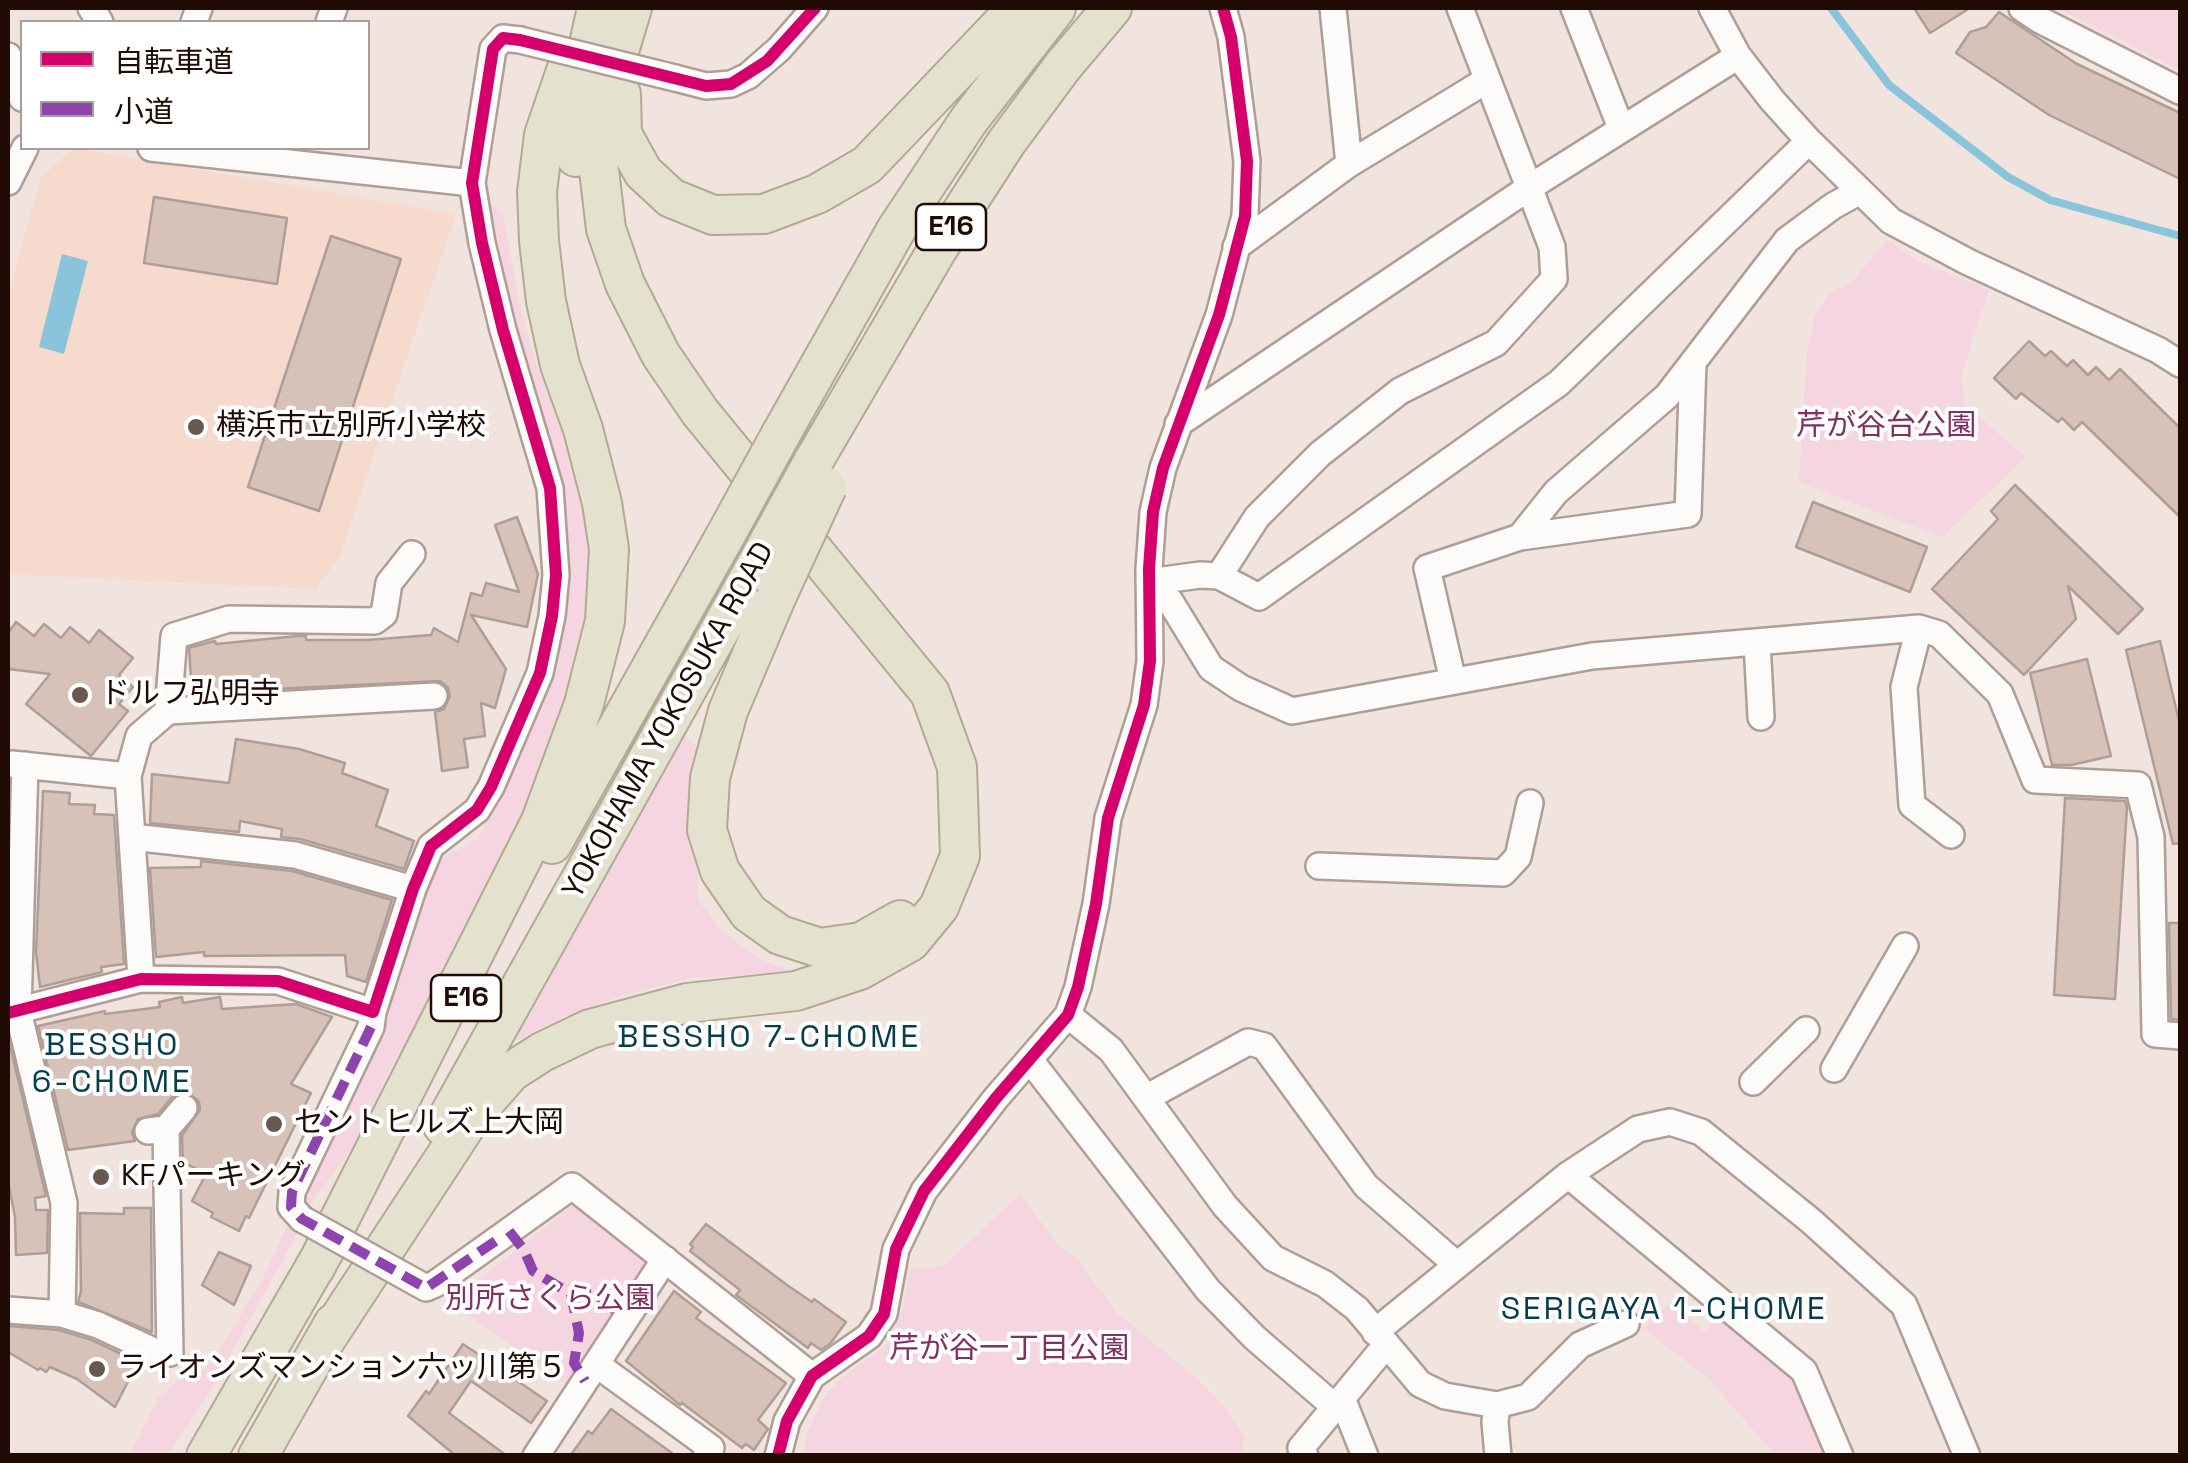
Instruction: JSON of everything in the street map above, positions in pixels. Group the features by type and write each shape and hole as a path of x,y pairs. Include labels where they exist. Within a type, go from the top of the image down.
{"highway":[{"path":"613,9 622,134 643,172 671,198 713,215 764,214 817,194 867,165 1018,8"},
{"name":"YOKOHAMA YOKOSUKA ROAD","path":"206,1456 896,230 969,120 1056,8"},
{"name":"YOKOHAMA YOKOSUKA ROAD","path":"258,1456 764,586 936,250 1006,143 1112,8"},
{"path":"613,9 579,89 575,141 582,229 604,298 681,423 902,685 934,751 942,798 943,844 930,878 908,916 861,942 820,948 780,935 764,924 750,913 720,871 707,830 710,778 764,586"},
{"path":"315,1268 541,821 584,704 605,621 609,550 602,503 583,429 560,365 546,301 537,192 544,135 563,78 613,9"},
{"path":"324,1342 470,1119 510,1072 590,1029 687,1004 796,991 860,970 910,942 939,907 960,856 957,767 930,693 700,412 662,354 625,284 606,228 598,162 613,9"}],"street":[{"path":"812,1376 572,1186 426,1288 302,1219 292,1207 292,1192 372,1019 413,888 431,846 478,810 540,673 548,644 556,575 550,488 503,330 472,183 493,49 503,38 520,40 706,86 731,84 748,76 779,49 815,8"},
{"path":"1333,8 1349,164"},
{"path":"1219,576 1257,517 1320,454 1400,391 1496,343 1554,279 1552,247 1460,8"},
{"path":"1574,8 1621,128"},
{"path":"1712,8 1738,56 1808,141 1892,221 2180,364"},
{"path":"2022,8 2180,91"},
{"path":"778,1456 787,1421 812,1376 869,1336 884,1314 899,1239 924,1191 1068,1015 1088,952 1108,818 1144,705 1150,661 1153,512 1162,468 1219,316 1245,216 1247,161 1230,38 1218,9"},
{"path":"8,56 20,92"},
{"path":"1178,424 1528,189 1738,56"},
{"path":"1236,247 1349,164 1486,80"},
{"path":"1150,582 1200,574 1219,576 1260,597 1560,384 1808,141"},
{"path":"8,182 21,150"},
{"path":"168,150 472,183"},
{"path":"1520,538 1556,492 1667,396 1787,240 1832,206 1860,192"},
{"path":"1453,682 1427,568 1520,538 1688,514 1693,362"},
{"path":"168,711 174,636 229,619 375,621 384,614 389,582 412,554"},
{"path":"1150,582 1170,601 1211,668 1241,688 1292,711 1592,656 1920,628 1939,634 2000,694 2035,780 2138,785 2151,838 2155,1034 2180,1036"},
{"path":"1920,628 1904,686 1912,805 1951,835"},
{"path":"1758,642 1761,718"},
{"path":"141,978 128,776 139,736 168,711 434,696"},
{"path":"62,1314 64,1203 13,1012 16,764 128,776"},
{"path":"1318,866 1503,873 1518,857 1530,803"},
{"path":"132,837 295,855 413,888"},
{"path":"1834,1070 1904,946"},
{"path":"13,1012 141,978 278,980 372,1019"},
{"path":"1068,1015 1111,1050 1226,1206 1273,1258 1325,1284 1357,1308 1420,1384 1445,1396 1498,1405 1528,1396 1580,1345 1626,1324"},
{"path":"1753,1082 1806,1030"},
{"path":"1146,1098 1248,1042 1264,1046 1366,1186 1457,1265"},
{"path":"1030,1060 1208,1290 1256,1338 1339,1402 1365,1456"},
{"path":"8,1310 62,1314 170,1354 157,1130 184,1108"},
{"path":"1701,1132 1721,1114"},
{"path":"1305,1456 1301,1448 1339,1402 1381,1339 1457,1265 1568,1176 1638,1129 1670,1122 1701,1132 1812,1220 1904,1306 1967,1456"},
{"path":"1568,1176 1804,1371 1840,1456"},
{"path":"536,1456 665,1259"},
{"path":"596,1364 712,1448 706,1456"},
{"path":"1498,1405 1494,1422 1498,1456"}],"shaded area":[{"name":"横浜市立別所小学校","path":"71,150 85,150 456,214 339,557 316,589 8,574 8,297 40,179"}],"green space":[{"path":"2057,8 2180,8 2180,70"},
{"path":"487,200 503,213 518,298 536,364 547,391 565,408 593,510 595,601 549,764 422,1022 395,1060 354,1145 310,1205 303,1195 387,1018 438,861 478,838 517,761 552,658 536,410 498,262"},
{"name":"芹が谷台公園","path":"1887,240 1922,263 1989,290 1961,376 1965,405 2026,457 1942,537 1799,482 1807,352 1814,319 1829,293 1850,284"},
{"path":"684,735 697,746 698,900 723,932 760,960 798,972 690,978 621,996 561,1018 515,1041"},
{"name":"芹が谷一丁目公園","path":"1021,1193 1057,1245 1078,1260 1116,1312 1194,1376 1228,1411 1245,1438 1240,1455 804,1455 806,1435 825,1395 842,1377 885,1346 903,1308 910,1270 945,1265"},
{"name":"別所さくら公園","path":"573,1205 648,1261 567,1385 450,1302"},
{"path":"291,1217 302,1225 207,1397 167,1455 129,1456 158,1398 179,1380 204,1370 219,1351 263,1278"},
{"path":"1672,1301 1704,1332 1719,1314 1795,1376 1829,1455 1775,1455 1709,1379 1643,1328"}],"water":[{"path":"62,254 88,261 64,354 39,347"}],"building":[{"path":"1914,8 1970,8 1930,33"},
{"path":"1999,12 2077,64 2180,113 2180,179 2049,115 1956,53 1970,32 1986,27"},
{"path":"154,197 287,218 277,284 144,263"},
{"path":"331,236 401,259 319,511 248,487"},
{"path":"2029,341 2045,356 2051,351 2067,366 2073,360 2088,375 2096,367 2109,380 2120,369 2180,428 2180,517 2082,422 2074,430 2062,418 2058,422 2021,393 2016,399 1994,378"},
{"path":"2015,485 2143,609 2118,634 2068,586 2076,619 2024,675 1932,589 1998,519 1991,511"},
{"path":"1813,502 1927,547 1910,592 1796,547"},
{"path":"517,517 538,574 527,627 471,615 506,669 495,708 481,703 485,736 464,739 468,767 442,771 435,712 444,709 450,696 440,681 192,693 189,648 215,641 216,644 298,636 306,636 306,640 367,640 431,635 434,628 458,642 471,593 482,596 486,583 519,592 495,525"},
{"name":"ドルフ弘明寺","path":"16,622 34,636 44,624 61,638 70,627 89,643 99,630 133,658 119,675 133,687 119,704 128,711 91,756 26,704 50,674 8,669 8,633"},
{"path":"2160,641 2180,725 2180,843 2173,844 2126,650"},
{"path":"2087,659 2111,756 2052,765 2030,673"},
{"path":"236,739 299,749 345,763 342,773 388,790 376,826 414,841 404,869 281,837 282,829 240,821 239,832 150,823 152,774 229,783"},
{"path":"43,791 70,793 69,804 95,805 94,814 114,815 124,964 101,967 102,972 40,987 36,952"},
{"path":"2065,798 2125,801 2127,807 2115,999 2054,995"},
{"path":"201,861 292,871 392,900 366,982 347,976 345,955 204,956 204,952 156,957 150,868 201,867"},
{"path":"2169,923 2180,923 2180,1020 2171,1019"},
{"path":"182,997 183,1003 220,997 222,1009 296,1004 332,1017 291,1084 311,1093 239,1231 211,1217 213,1213 192,1201 206,1174 183,1162 182,1135 200,1110 199,1102 188,1092 172,1097 158,1114 138,1119 132,1132 135,1141 68,1150 38,1026 105,1011 160,1007 159,1002"},
{"path":"8,1037 46,1196 35,1198 36,1210 48,1210 47,1253 16,1255 15,1217 8,1181"},
{"path":"124,1208 151,1208 152,1332 78,1302 80,1213 124,1214"},
{"path":"706,1224 787,1285 846,1322 830,1344 821,1350 811,1343 808,1348 736,1295 740,1290 690,1251 690,1244"},
{"path":"219,1252 251,1266 234,1305 202,1285"},
{"path":"674,1291 701,1312 696,1318 786,1383 758,1420 768,1429 754,1450 746,1444 742,1448 680,1405 626,1361"},
{"name":"ライオンズマンション六ッ川第５","path":"8,1326 59,1330 92,1340 138,1362 115,1407 77,1379 50,1367 46,1372 38,1370 8,1352"},
{"path":"463,1344 547,1401 531,1423 471,1381 449,1413 507,1456 456,1456 408,1416 426,1391 429,1394"},
{"path":"611,1409 676,1456 570,1456"}],"waterway":[{"path":"1831,8 1889,85 2008,177 2050,200 2180,236"}],"marked path":[{"path":"371,1027 292,1192 291,1207 302,1219 426,1288 500,1238"},
{"path":"509,1231 524,1250 533,1271 571,1294 579,1333 574,1363 585,1381"},
{"path":"571,1294 596,1294 616,1311"}],"cycle path":[{"path":"8,1013 141,979 278,981 373,1012 431,846 477,810 491,787 540,673 552,616 556,575 550,488 503,330 472,183 493,49 503,38 520,40 706,86 731,84 767,61 815,8"},
{"path":"778,1456 787,1421 812,1376 869,1336 884,1314 896,1249 924,1191 996,1098 1068,1015 1078,987 1096,904 1108,818 1144,705 1150,661 1153,512 1163,468 1219,315 1245,216 1247,161 1231,37 1223,8"}],"place":[{"name":"横浜市立別所小学校","path":"196,427"},
{"name":"ドルフ弘明寺","path":"80,695"},
{"name":"セントヒルズ上大岡","path":"274,1124"},
{"name":"KFパーキング","path":"101,1177"},
{"name":"ライオンズマンション六ッ川第５","path":"97,1369"}],"district":[{"name":"BESSHO 7-CHOME","path":"769,1038"},
{"name":"BESSHO 6-CHOME","path":"112,1064"},
{"name":"SERIGAYA 1-CHOME","path":"1664,1310"}]}
